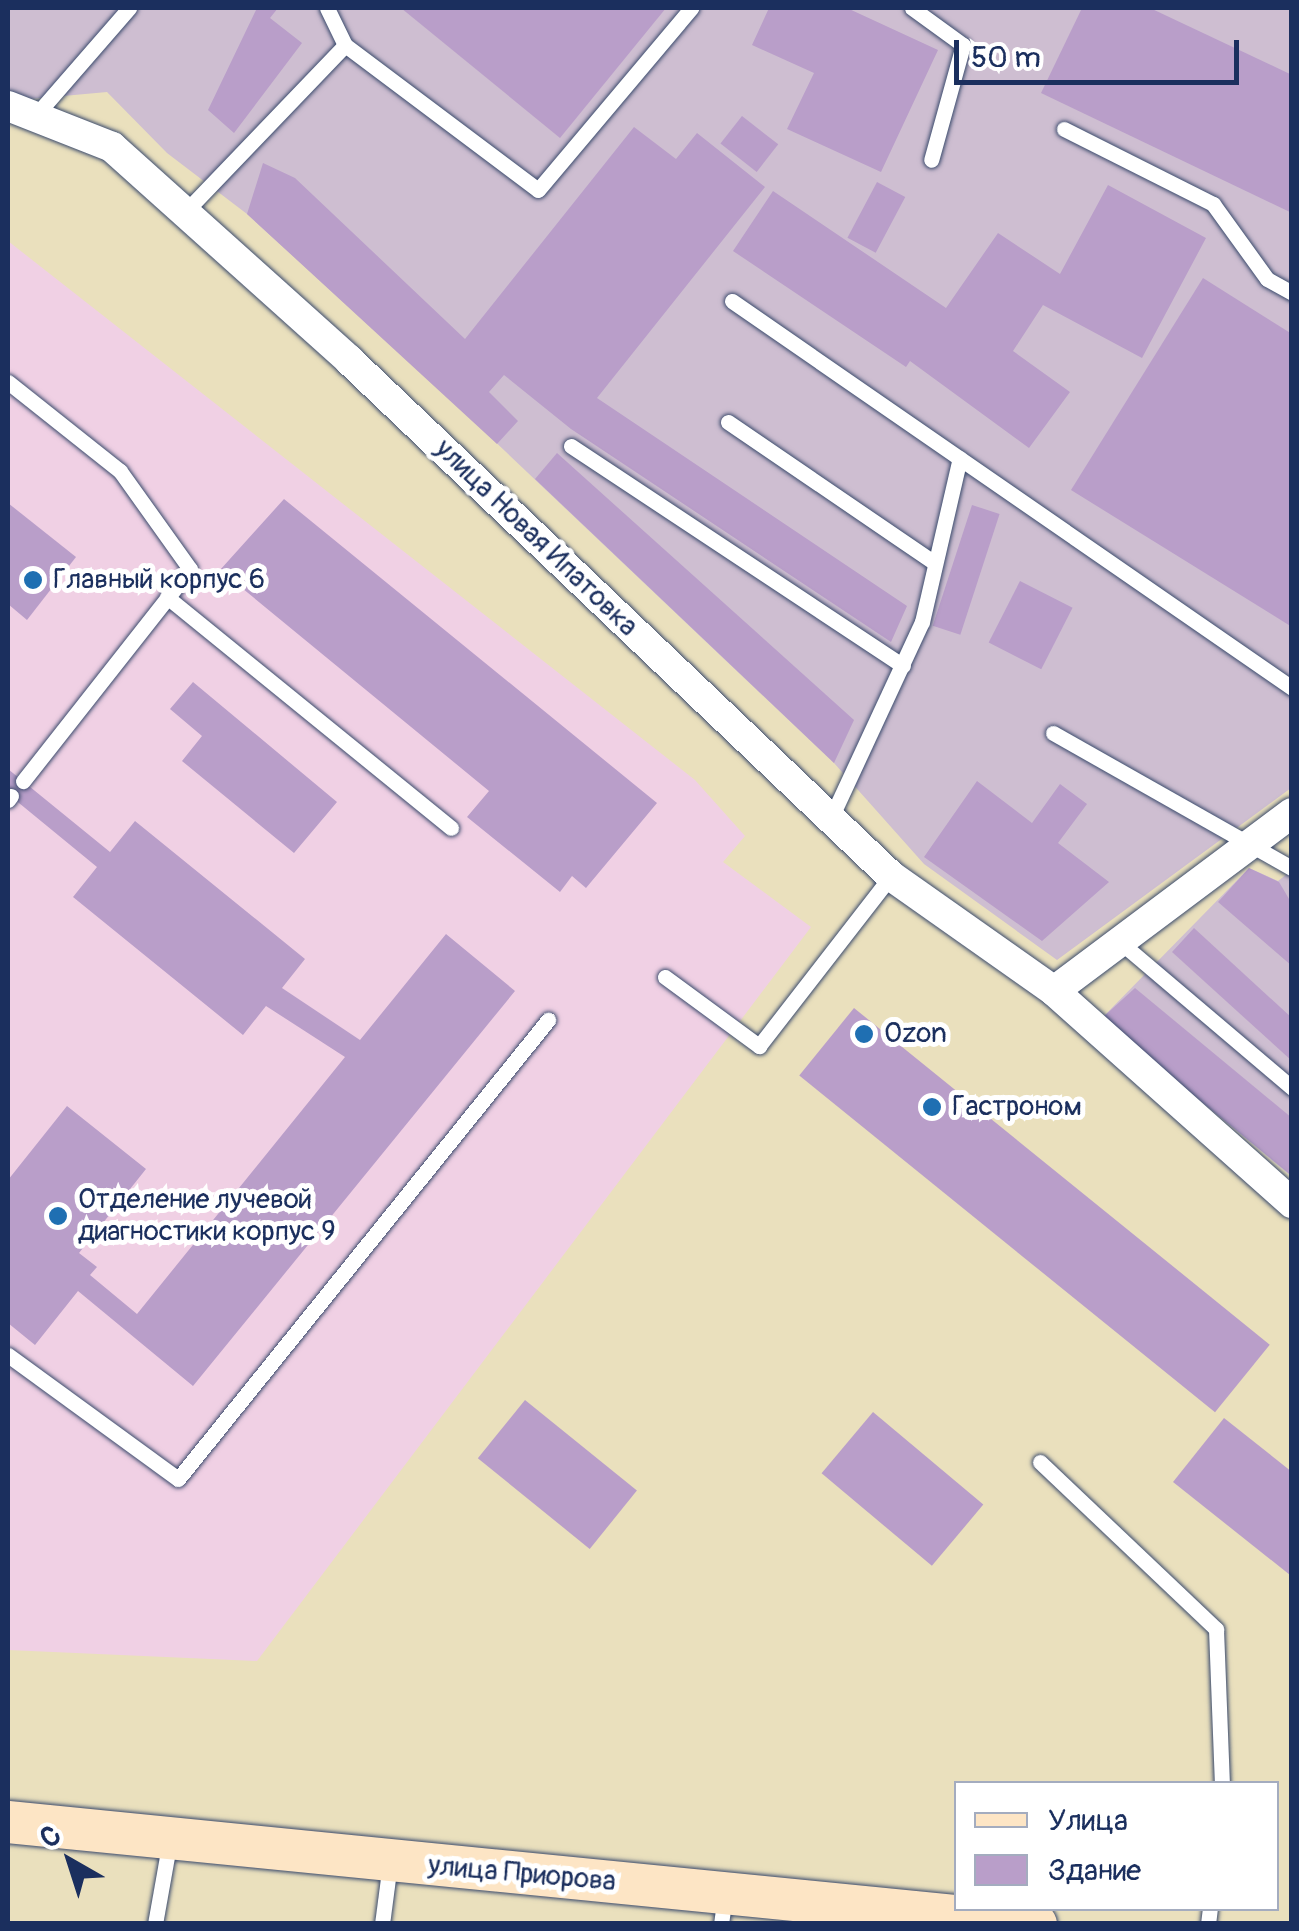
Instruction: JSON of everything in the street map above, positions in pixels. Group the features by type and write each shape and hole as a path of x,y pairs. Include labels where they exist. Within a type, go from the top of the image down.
{"street":[{"name":"улица Новая Ипатовка","path":"22,110 112,147 349,360 891,876 1054,991 1292,1203"},
{"path":"1054,991 1292,813"},
{"name":"улица Приорова","path":"8,1822 390,1862 723,1908 1036,1924"}],"lane":[{"path":"22,110 129,8"},
{"path":"327,8 345,45 538,190 692,8"},
{"path":"912,8 963,45 931,160"},
{"path":"185,212 345,45"},
{"path":"1064,130 1213,204 1267,279 1292,292"},
{"path":"732,300 1292,688"},
{"path":"8,382 120,472 190,569 23,781"},
{"path":"728,422 935,563"},
{"path":"571,446 903,666"},
{"path":"830,820 903,666 935,563 960,458"},
{"path":"167,597 452,828"},
{"path":"1053,733 1254,842 1292,868"},
{"path":"664,977 759,1046 891,876"},
{"path":"1120,942 1292,1088"},
{"path":"8,1355 178,1480 548,1020"},
{"path":"1040,1462 1216,1629 1222,1781"},
{"path":"155,1924 170,1840"},
{"path":"382,1924 390,1862"}],"shaded area":[{"path":"8,8 1291,8 1291,788 1057,960 924,864 834,763 469,417 247,214 167,153 107,92 19,100 8,91"},
{"path":"8,241 695,780 745,836 723,862 811,927 257,1661 8,1650"},
{"path":"1249,868 1278,881 1291,871 1291,1176 1101,1019"}],"building":[{"path":"257,8 278,8 270,18 302,43 234,133 208,110"},
{"path":"401,8 666,8 560,138"},
{"path":"769,8 847,8 938,50 881,172 787,129 814,73 752,45"},
{"path":"1082,8 1150,8 1292,75 1292,213 1041,93"},
{"path":"742,116 778,144 757,172 720,144"},
{"path":"634,127 676,159 697,133 765,187 597,398 907,606 891,642 571,429 504,375 489,392 518,421 497,444 247,214 263,163 295,178 465,339"},
{"path":"877,182 905,197 876,253 847,238"},
{"path":"1108,185 1206,238 1142,358 1043,305 1013,351 1070,392 1029,448 910,361 906,367 733,251 773,191 946,308 998,233 1060,274"},
{"path":"1203,278 1292,334 1292,627 1071,490"},
{"path":"557,453 854,720 834,763 535,479"},
{"path":"284,499 657,803 586,888 572,876 560,892 467,817 489,791 220,570"},
{"name":"Главный корпус 6","path":"8,503 76,557 27,620 8,604"},
{"path":"972,505 1000,514 960,635 933,626"},
{"path":"1020,581 1073,608 1041,669 989,642"},
{"path":"193,682 337,802 294,853 182,761 202,736 170,709"},
{"path":"8,769 110,852 135,821 305,959 282,988 360,1040 446,934 515,991 193,1386 78,1291 35,1345 8,1323 8,1180 67,1106 146,1169 79,1253 97,1267 90,1275 137,1314 345,1057 266,1006 243,1035 73,897 97,867 8,794"},
{"path":"977,781 1032,823 1060,784 1087,804 1058,843 1109,882 1042,941 924,857"},
{"path":"1249,868 1279,882 1292,904 1292,966 1218,902"},
{"path":"1194,928 1292,1018 1292,1061 1172,952"},
{"path":"1135,988 1292,1118 1292,1176 1101,1019"},
{"path":"854,1008 1270,1345 1215,1412 799,1076"},
{"path":"525,1400 637,1491 590,1549 478,1458"},
{"path":"873,1412 983,1505 932,1566 822,1473"},
{"path":"1224,1418 1292,1472 1290,1575 1173,1482"}],"place":[{"name":"Главный корпус 6","path":"33,580"},
{"name":"Ozon","path":"864,1034"},
{"name":"Гастроном","path":"932,1107"},
{"name":"Отделение лучевой диагностики корпус 9","path":"58,1216"}]}
